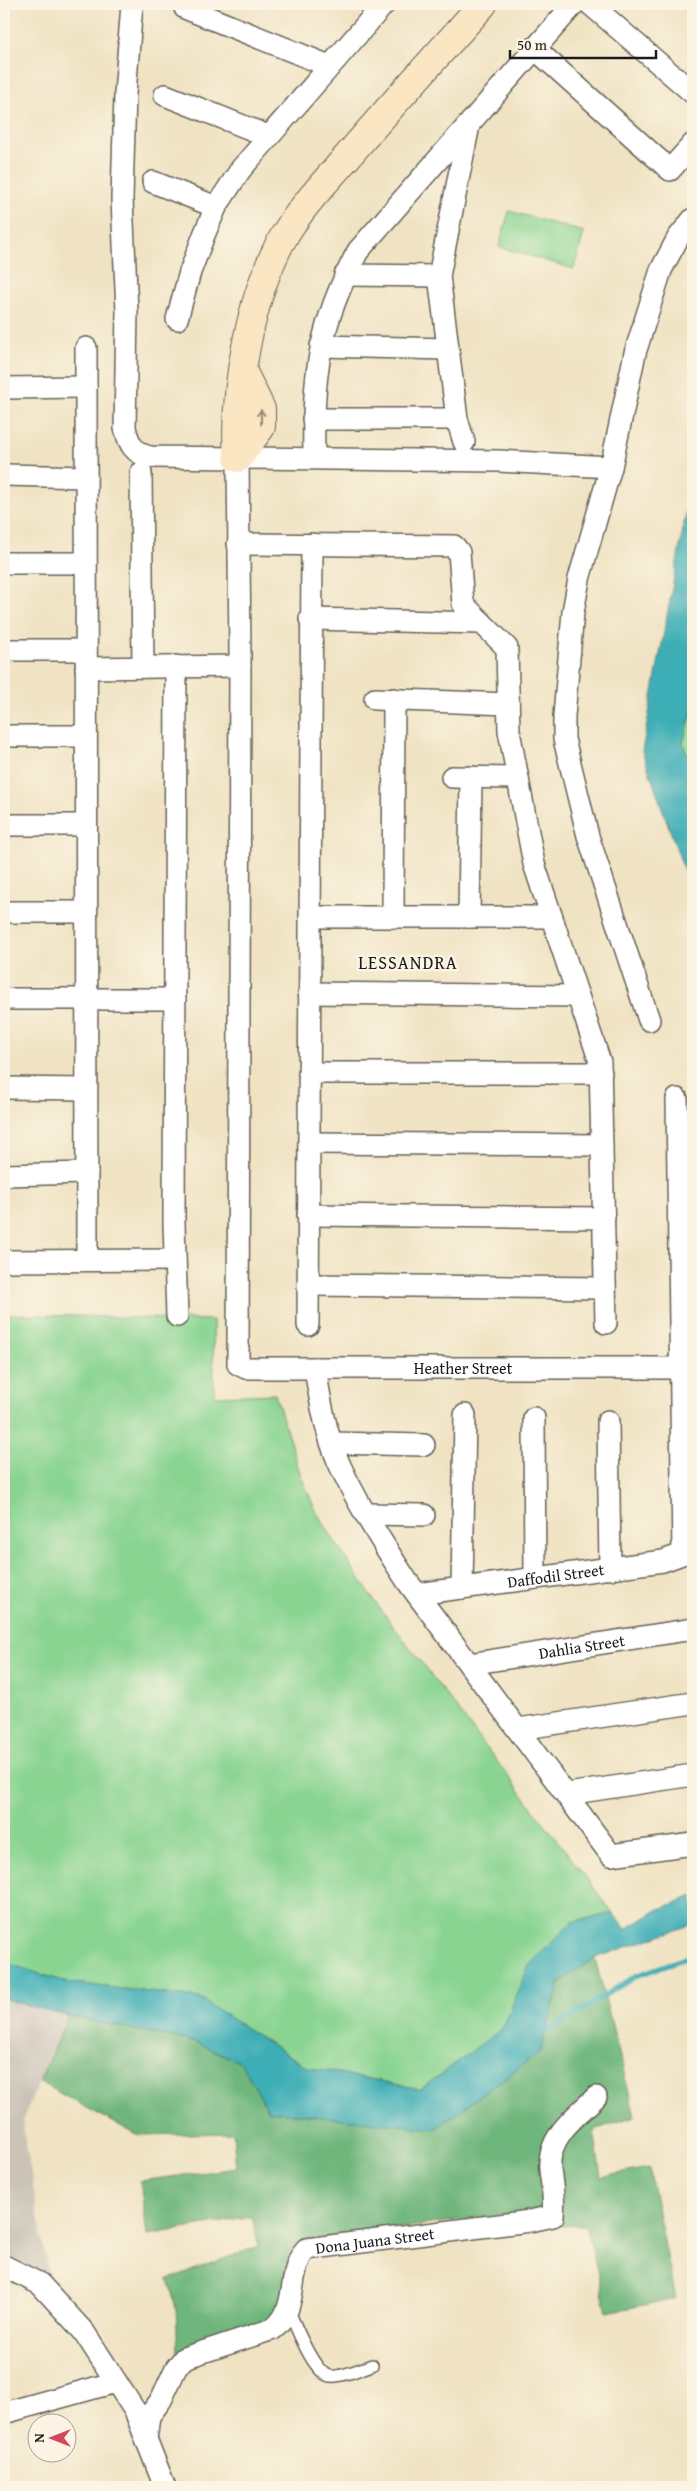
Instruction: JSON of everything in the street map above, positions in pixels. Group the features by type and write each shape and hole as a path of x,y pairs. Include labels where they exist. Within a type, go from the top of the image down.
{"street":[{"path":"132,4 125,94 122,199 127,311 125,428 128,440 140,455 151,457 499,462 611,467"},
{"path":"185,4 185,8 329,66"},
{"path":"177,319 190,272 216,207 241,169 268,136 384,4"},
{"path":"4,650 143,667 240,666 237,412 253,314 268,270 287,231 308,202 483,4"},
{"path":"314,454 313,418 316,370 321,346 332,305 358,251 574,4"},
{"path":"590,4 693,93"},
{"path":"534,48 670,170 693,144"},
{"path":"165,95 268,136"},
{"path":"464,442 456,419 440,276 469,124"},
{"path":"153,182 216,207"},
{"path":"649,1020 588,836 564,739 564,716 574,604 579,579 611,467 635,353 661,270 678,238 693,218"},
{"path":"345,275 440,276"},
{"path":"321,346 448,349"},
{"path":"86,348 87,1260"},
{"path":"4,388 86,388"},
{"path":"313,418 456,419"},
{"path":"141,473 143,667"},
{"path":"4,475 86,476"},
{"path":"238,544 454,546 459,552 463,604 507,648 509,731 534,864 600,1062 606,1323"},
{"path":"308,1325 310,620 312,544"},
{"path":"4,563 86,563"},
{"path":"310,620 482,623"},
{"path":"176,666 175,1260 177,1316"},
{"name":"Heather Street","path":"240,666 236,1356 238,1364 246,1368 680,1368"},
{"path":"393,917 385,699 508,704"},
{"path":"4,736 86,736"},
{"path":"469,917 462,778 518,778"},
{"path":"4,825 86,826"},
{"path":"4,912 86,912"},
{"path":"310,917 552,917"},
{"path":"309,994 578,996"},
{"path":"4,999 175,999"},
{"path":"309,1073 601,1073"},
{"path":"4,1088 86,1089"},
{"path":"677,1099 685,1122 686,1267 680,1368 688,1552"},
{"path":"308,1143 602,1145"},
{"path":"4,1175 87,1173"},
{"path":"308,1215 604,1218"},
{"path":"4,1260 175,1260"},
{"path":"308,1285 605,1288"},
{"path":"315,1368 321,1408 338,1460 387,1551 611,1855 693,1844"},
{"path":"462,1588 465,1414"},
{"path":"534,1418 535,1578"},
{"path":"608,1421 610,1569"},
{"path":"332,1443 424,1445"},
{"path":"367,1514 424,1515"},
{"name":"Daffodil Street","path":"417,1594 663,1561 688,1552"},
{"name":"Dahlia Street","path":"470,1664 693,1629"},
{"path":"518,1729 693,1702"},
{"path":"567,1794 693,1775"},
{"name":"Dona Juana Street","path":"288,2311 298,2258 306,2249 530,2221 553,2216 556,2198 550,2152 559,2133 596,2097"},
{"path":"4,2266 40,2284 84,2332 135,2410 165,2487"},
{"path":"146,2440 149,2416 161,2400 176,2368 184,2358 273,2329 283,2322 288,2311"},
{"path":"4,2412 116,2382"}],"lane":[{"path":"288,2311 313,2361 323,2374 332,2377 372,2365"}],"shaded area":[{"path":"4,1999 68,2016 22,2121 48,2274 4,2255"}],"green space":[{"path":"509,211 584,232 574,269 499,247"},
{"path":"693,707 693,769 683,743"},
{"path":"4,1314 213,1320 214,1396 275,1394 301,1476 316,1511 335,1542 378,1606 613,1913 572,1922 529,1965 503,2028 421,2089 307,2067 199,1998 65,1982 4,1962"},
{"path":"595,1958 635,2116 594,2130 601,2177 649,2168 676,2299 607,2312 586,2225 557,2226 564,2195 557,2153 566,2137 608,2098 599,2087 553,2128 545,2209 301,2241 289,2255 281,2305 276,2318 178,2355 176,2308 168,2279 259,2246 252,2217 147,2235 140,2181 236,2168 233,2133 137,2135 39,2082 68,2016 196,2042 241,2063 269,2111 435,2129 540,2052 560,1982"}],"water":[{"path":"693,475 693,707 683,743 693,769 693,886 685,873 642,751"},
{"path":"693,1896 693,1924 595,1958 560,1982 540,2052 435,2129 269,2111 241,2063 196,2042 68,2016 4,1999 4,1962 65,1982 199,1998 307,2067 421,2089 503,2028 529,1965 572,1922 613,1913 626,1929 657,1910"}],"waterway":[{"path":"541,2035 636,1976 693,1955"}],"district":[{"name":"LESSANDRA","path":"408,962"}]}
